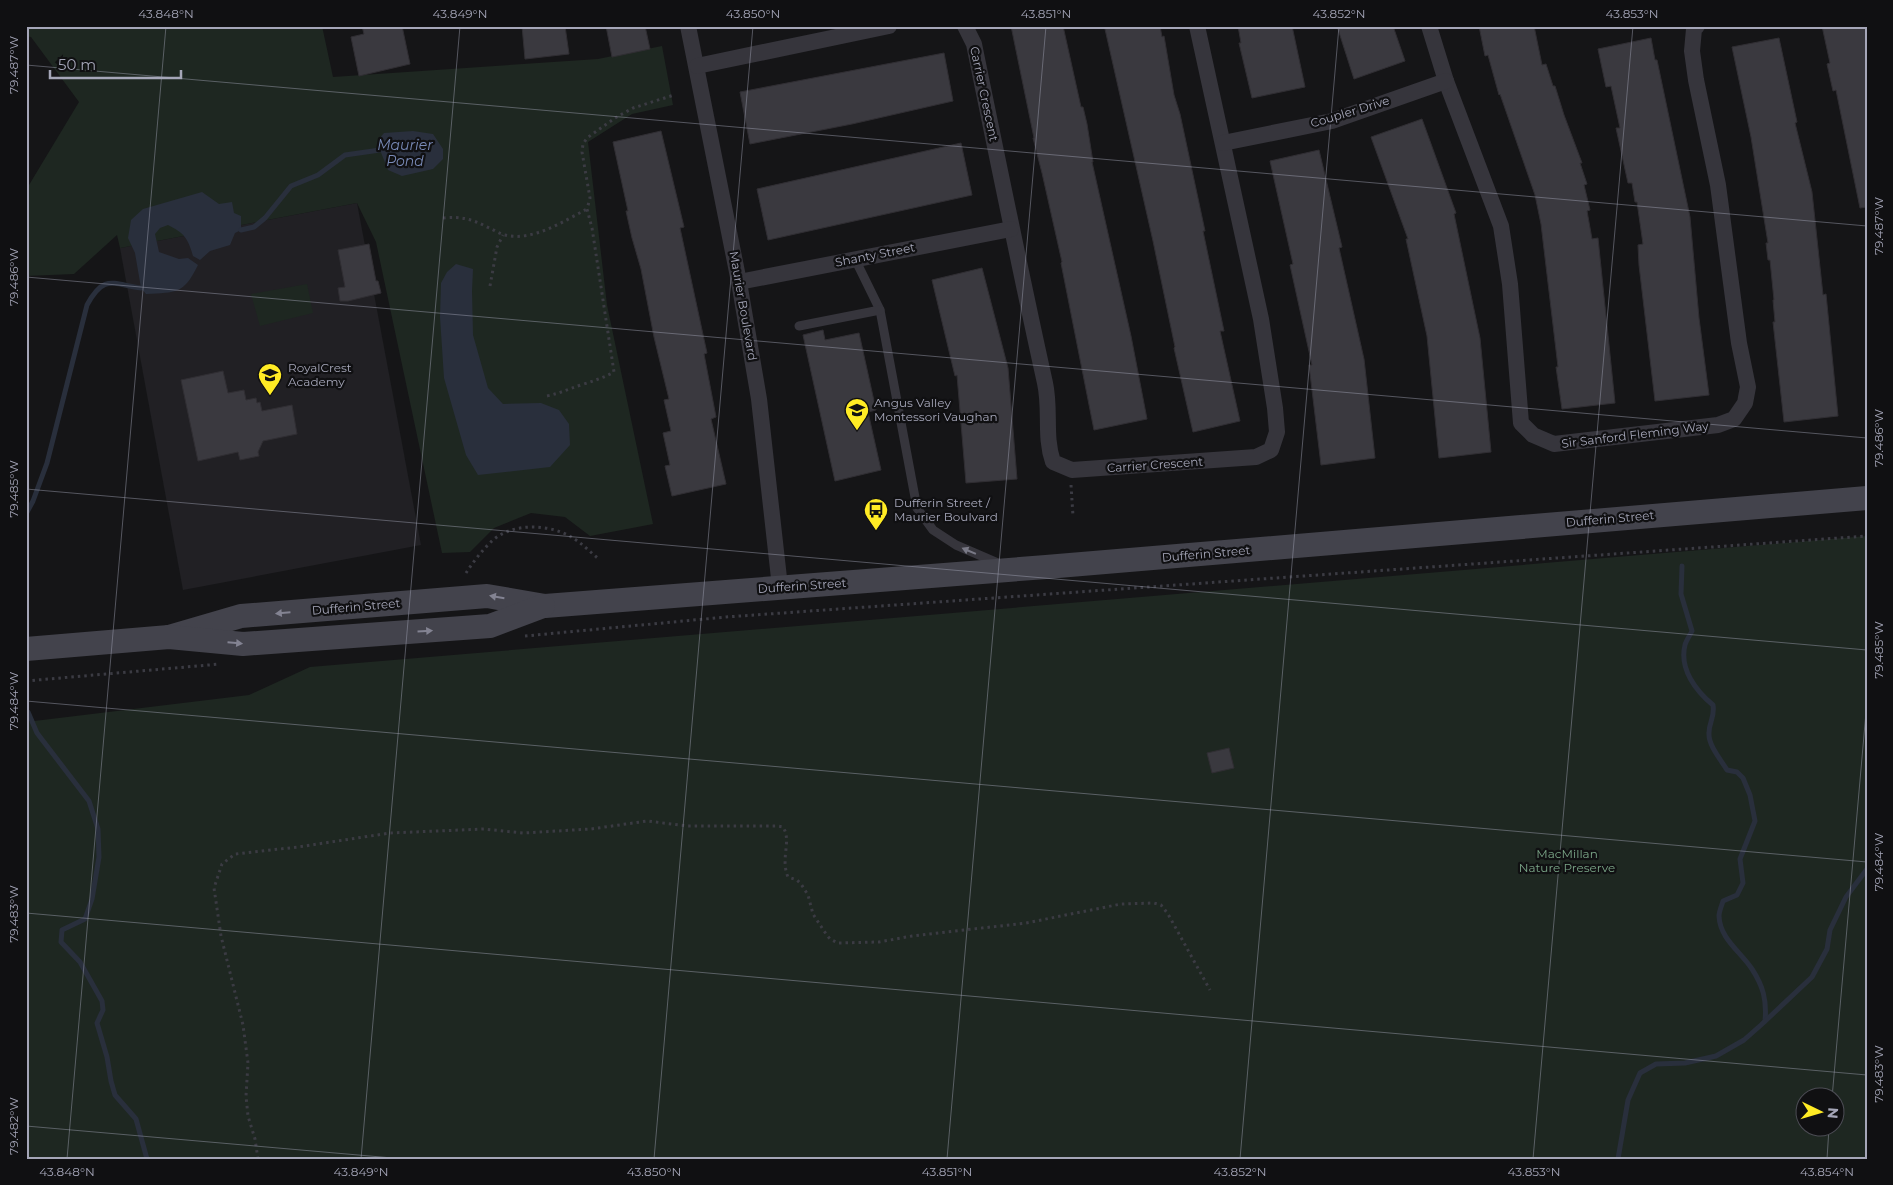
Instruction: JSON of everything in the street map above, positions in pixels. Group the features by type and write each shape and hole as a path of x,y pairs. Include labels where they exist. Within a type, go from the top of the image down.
{"main road":[{"name":"Dufferin Street","path":"26,649 169,637 243,644 490,626 545,606 1014,570 1867,498"}],"street":[{"name":"Maurier Boulevard","path":"688,26 739,282 759,399 780,588"},
{"path":"697,66 888,26"},
{"name":"Carrier Crescent","path":"965,26 974,44 1011,229 1047,393 1048,448 1053,462 1072,470 1256,458 1271,450 1277,432 1261,319 1197,26"},
{"name":"Sir Sanford Fleming Way","path":"1429,26 1446,80 1501,226 1510,284 1521,423 1532,435 1554,444 1718,425 1734,419 1745,403 1748,387 1739,343 1718,184 1696,80 1692,51 1694,29 1697,26"},
{"name":"Coupler Drive","path":"1223,143 1332,120 1446,80"},
{"name":"Shanty Street","path":"739,282 1011,229"}],"lane":[{"path":"855,259 880,310 917,508 933,530 956,545 1014,570"},
{"path":"799,326 880,310"}],"path":[{"path":"547,396 564,393 580,385 600,380 614,372 592,228 587,209 590,198 582,152 583,144 587,138 633,108 674,95"},
{"path":"443,218 459,216 486,226 503,235 517,237 538,232 587,209"},
{"path":"490,286 497,247 503,235"},
{"path":"1071,482 1073,516"},
{"path":"466,573 493,540 511,530 536,526 557,530 574,538 600,560"},
{"path":"517,637 736,617 1867,536"},
{"path":"26,681 229,663"},
{"path":"258,1159 255,1138 247,1109 248,1063 243,1025 221,936 214,888 222,864 235,854 298,847 390,833 484,829 523,833 591,829 647,821 688,826 777,826 783,827 787,834 784,867 788,877 797,880 801,884 808,895 813,914 820,926 830,939 838,943 880,942 921,935 1026,923 1121,904 1154,903 1161,905 1168,914 1210,990"}],"shaded area":[{"name":"RoyalCrest Academy","path":"357,203 421,545 183,590 120,248"}],"green space":[{"path":"26,26 322,26 333,77 598,59 662,46 673,105 632,114 588,142 607,305 653,524 590,536 565,517 531,513 494,528 470,552 442,553 376,242 357,203 120,248 117,235 74,274 26,276 26,190 79,102 31,37 26,36"},
{"path":"307,284 313,313 260,326 251,294"},
{"name":"MacMillan Nature Preserve","path":"1867,536 1867,1159 26,1159 26,722 249,695 310,667"}],"water":[{"name":"Maurier Pond","path":"413,131 433,134 443,149 443,159 433,169 402,176 388,170 380,150 379,139 384,133"},
{"path":"202,192 219,204 232,202 234,213 241,216 241,230 235,233 230,245 210,251 200,260 193,256 187,240 182,234 168,225 160,228 155,234 159,252 179,259 188,258 198,265 188,282 178,290 146,294 141,288 135,253 128,238 131,220 143,209"},
{"path":"456,264 473,269 473,335 488,388 503,404 541,403 559,410 569,424 570,445 550,467 478,475 466,455 444,378 440,317 441,283 447,272"}],"building":[{"path":"362,26 402,26 410,64 359,76 351,37 364,34"},
{"path":"522,26 565,26 569,54 525,59"},
{"path":"606,26 645,26 650,49 612,57"},
{"path":"1011,26 1063,26 1081,107 1083,107 1087,124 1092,162 1131,336 1147,419 1094,430 1062,262 1033,138"},
{"path":"1118,26 1160,26 1162,37 1164,36 1174,95 1180,114 1205,231 1203,231 1224,331 1220,331 1240,421 1193,432 1153,241 1105,29"},
{"path":"1238,26 1292,26 1305,87 1252,98 1239,43 1241,43"},
{"path":"1337,26 1393,26 1405,61 1354,79"},
{"path":"1479,26 1534,26 1542,65 1546,64 1553,86 1555,86 1582,163 1580,163 1587,184 1584,185 1590,210 1587,211 1592,239 1598,238 1615,403 1562,409 1541,224 1535,195 1499,95 1488,55 1485,56"},
{"path":"1822,26 1867,26 1867,207 1860,208 1836,90 1833,91 1827,64 1830,63"},
{"path":"1651,38 1690,217 1699,318 1709,395 1655,401 1639,265 1638,245 1643,244 1637,202 1635,202 1632,183 1628,183 1616,128 1620,128 1611,86 1606,87 1598,49"},
{"path":"1779,38 1797,122 1795,123 1812,192 1823,295 1826,294 1838,416 1784,422 1773,322 1775,322 1774,300 1770,260 1768,260 1766,243 1768,243 1751,137 1732,47"},
{"path":"944,53 953,101 852,124 750,144 740,92"},
{"path":"1422,119 1456,213 1454,214 1480,338 1491,452 1439,458 1427,336 1406,239 1408,239 1371,137"},
{"path":"661,131 684,227 680,228 707,353 704,354 716,417 711,419 726,484 672,496 665,466 670,465 663,433 671,431 664,400 669,399 654,337 641,269 626,211 628,211 613,142"},
{"path":"961,143 972,195 768,240 757,189"},
{"path":"1319,150 1342,247 1339,248 1364,359 1375,458 1321,465 1309,365 1312,365 1290,265 1293,264 1270,161"},
{"path":"369,244 376,281 378,281 381,293 348,301 340,301 338,288 345,287 338,250"},
{"path":"982,268 1008,368 1017,479 966,483 957,375 955,376 932,280"},
{"path":"823,330 825,340 859,333 876,410 868,412 881,470 835,481 803,335"},
{"path":"223,371 228,393 244,390 246,400 256,398 257,403 260,402 262,411 292,405 297,434 263,441 258,452 259,456 240,460 238,452 198,461 181,380"},
{"path":"1229,748 1234,768 1212,773 1207,753"}],"waterway":[{"path":"241,230 254,227 265,218 291,186 318,175 345,155 380,150"},
{"path":"26,514 33,501 47,463 87,305 99,289 110,283 141,288"},
{"path":"1682,566 1681,594 1692,631 1686,643 1684,663 1690,679 1713,705 1709,738 1715,752 1727,770 1737,772 1743,778 1750,795 1755,821 1740,859 1743,883 1737,895 1723,901 1719,914 1720,924 1731,944 1747,962 1759,981 1765,1000 1765,1021"},
{"path":"28,712 37,733 89,801 98,829 99,857 92,899 85,919 62,930 61,942 80,962 102,1001 103,1010 97,1023 107,1057 111,1081 115,1095 136,1119 147,1159"},
{"path":"1618,1159 1628,1100 1640,1073 1656,1064 1685,1063 1716,1056 1744,1040 1761,1025 1812,977 1827,949 1830,930 1846,897 1867,869"}],"place":[{"name":"RoyalCrest Academy","path":"270,396"},
{"name":"Angus Valley Montessori Vaughan","path":"857,431"},
{"name":"Dufferin Street / Maurier Boulvard","path":"876,531"}]}
